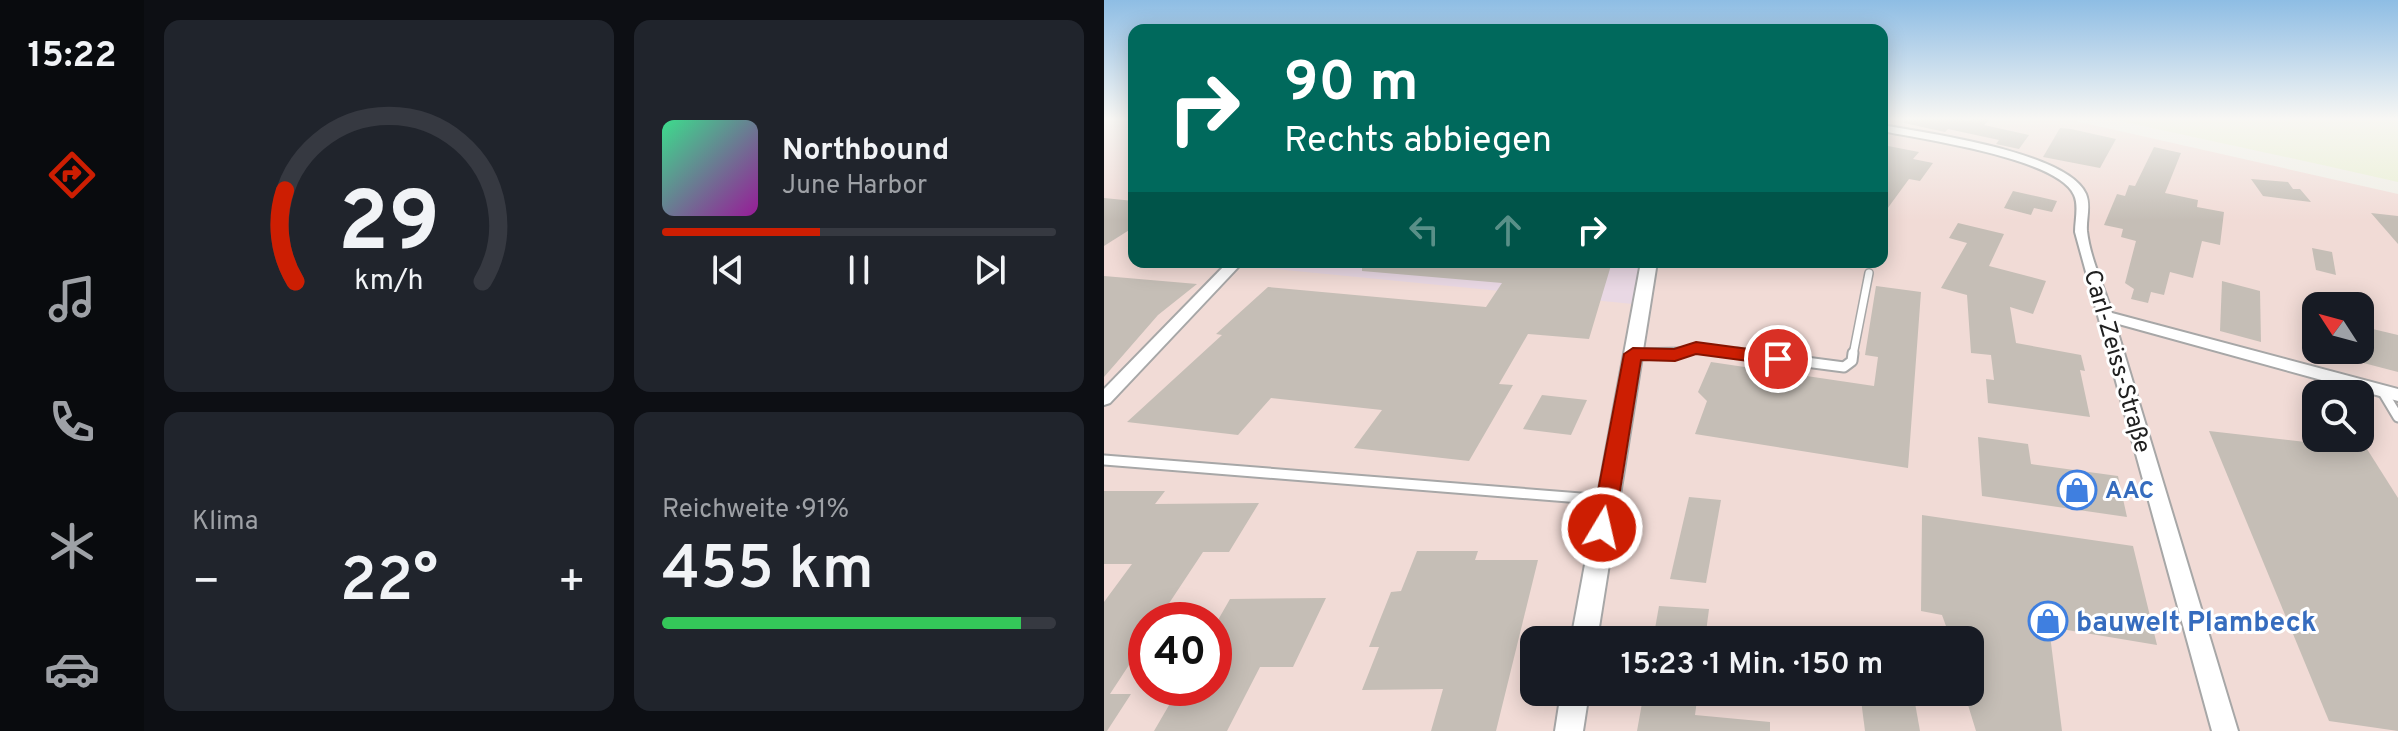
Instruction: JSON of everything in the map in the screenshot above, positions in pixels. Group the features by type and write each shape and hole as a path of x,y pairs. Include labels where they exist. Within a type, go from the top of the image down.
{"street":[{"name":"Carl-Zeiss-Straße","path":"1997,152 2047,167 2069,181 2080,195 2081,232 2225,731"},
{"path":"1104,399 1230,268"},
{"path":"1586,626 1648,268"},
{"path":"2105,316 2390,393"},
{"path":"1569,731 1573,706"}],"lane":[{"path":"1633,354 1675,355 1696,348 1844,367 1852,361 1869,273"},
{"path":"2390,393 2398,417"},
{"path":"1104,460 1607,500"}],"shaded area":[{"path":"1104,152 1128,152 1128,268 1888,268 1888,152 2213,152 2398,194 2398,731 1104,731"},
{"path":"1266,268 1639,268 1633,304"}],"green space":[{"path":"2263,152 2398,152 2398,182"}],"building":[{"path":"1888,152 1919,152 1913,159 1933,163 1920,181 1909,179 1888,208"},
{"path":"2046,152 2109,152 2100,168 2043,157"},
{"path":"2152,152 2181,153 2165,193 2198,200 2197,207 2224,212 2220,245 2202,241 2193,278 2170,272 2164,295 2151,292 2148,303 2131,299 2134,289 2125,283 2136,241 2121,237 2123,229 2104,225 2117,194 2125,196 2129,185 2135,186"},
{"path":"2251,179 2288,182 2293,189 2300,189 2311,202 2263,196"},
{"path":"2013,191 2057,201 2052,212 2034,208 2031,215 2004,208"},
{"path":"1104,198 1128,200 1128,231 1104,246"},
{"path":"2371,213 2398,216 2398,244"},
{"path":"1958,223 2004,234 1989,266 2046,281 2033,314 2010,307 2016,343 2081,355 2085,371 2080,370 2090,417 1988,403 1986,379 1994,380 1991,355 1971,353 1967,295 1941,288 1967,243 1949,238"},
{"path":"2312,248 2332,252 2336,275 2316,270"},
{"path":"1362,268 1610,268 1589,339 1528,334 1499,384 1513,385 1469,461 1354,448 1382,410 1271,398 1238,435 1127,422 1222,335 1216,334 1268,287 1486,307 1502,283 1362,271"},
{"path":"1104,276 1197,284 1158,315 1104,377"},
{"path":"2222,281 2260,291 2261,342 2220,331"},
{"path":"1876,286 1921,292 1908,468 1695,434 1707,401 1698,392 1711,362 1874,386 1878,357 1865,355"},
{"path":"2374,329 2398,335 2398,372 2367,364 2374,364"},
{"path":"1542,395 1587,400 1571,435 1523,429"},
{"path":"2209,431 2302,442 2302,452 2369,452 2398,498 2398,731 2329,721"},
{"path":"1978,437 2028,444 2031,464 2118,476 2127,517 1982,496"},
{"path":"1104,491 1165,491 1155,504 1259,503 1229,552 1203,552 1170,602 1128,602 1128,666 1110,694 1128,694 1128,699 1107,731 1104,731 1104,602 1132,564 1104,564"},
{"path":"1689,497 1721,500 1706,583 1670,579"},
{"name":"bauwelt Plambeck","path":"1922,515 2133,546 2157,645 2049,627 2062,731 1976,731 1968,706 1984,706 1984,626 1946,626 1942,615 1921,611"},
{"path":"1417,551 1478,551 1475,560 1538,560 1496,731 1431,731 1443,689 1362,690 1379,647 1369,647 1391,592 1401,591"},
{"path":"1326,598 1293,667 1260,667 1227,731 1154,731 1169,706 1232,706 1230,599"},
{"path":"1659,606 1709,609 1707,626 1655,626"},
{"path":"1641,706 1696,706 1695,715 1770,722 1770,731 1637,731"},
{"path":"1862,706 1916,706 1920,731 1865,731"}],"place":[{"name":"AAC","path":"2077,490"},
{"name":"bauwelt Plambeck","path":"2048,621"}],"route":[{"path":"1602,528 1633,354 1675,355 1696,348 1778,359"}]}
